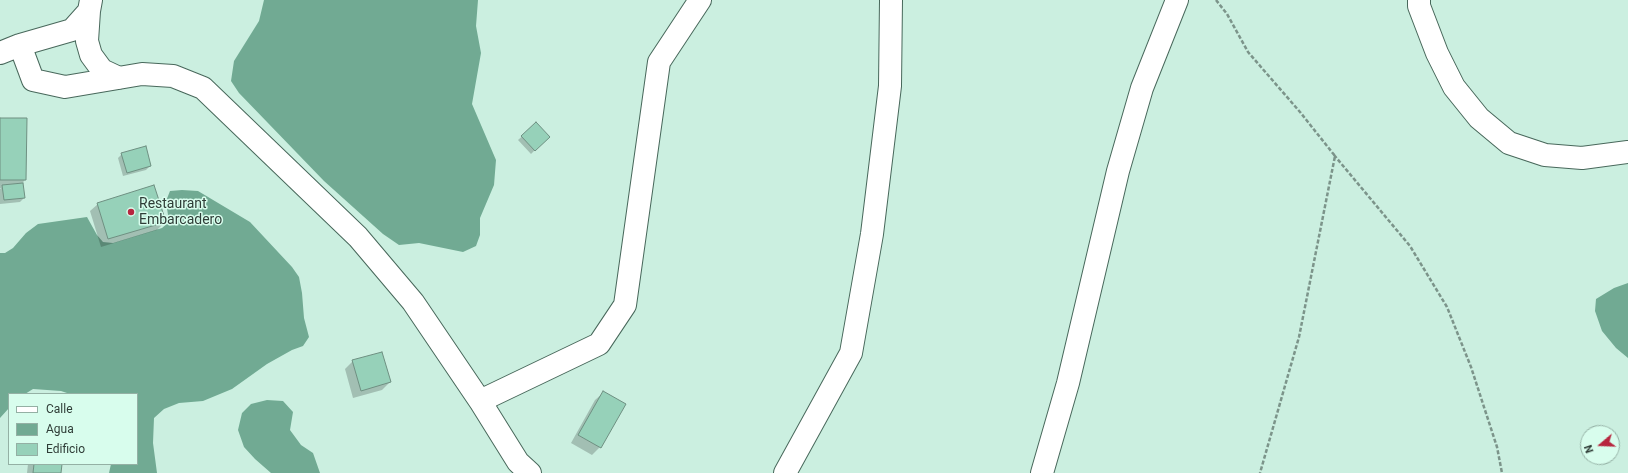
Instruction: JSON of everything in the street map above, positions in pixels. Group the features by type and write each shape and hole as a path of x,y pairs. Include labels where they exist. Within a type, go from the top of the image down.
{"street":[{"path":"480,401 599,344 624,305 659,62 700,0"},
{"path":"785,473 851,353 872,234 890,86 891,0"},
{"path":"1042,473 1068,383 1118,171 1142,88 1177,0"},
{"path":"1418,0 1436,53 1454,87 1479,118 1510,143 1545,155 1582,158 1628,152"},
{"path":"90,5 87,40 91,55 102,70 119,78"},
{"path":"90,5 72,30 10,49 33,80 64,87 142,74 173,76 203,88 358,237 413,302 480,401 518,462 530,473"}],"path":[{"path":"1216,0 1227,14 1248,52 1300,112 1410,246 1447,307 1471,367 1497,447 1502,473"},
{"path":"1260,473 1299,337 1334,155"}],"water":[{"path":"264,0 478,0 476,26 481,53 472,104 496,160 494,185 480,218 480,235 476,246 463,252 419,243 399,245 383,234 324,181 239,93 231,81 234,61 259,21"},
{"path":"170,191 198,191 250,222 292,267 299,277 304,318 309,337 303,346 292,350 267,364 232,389 203,401 179,403 164,409 154,418 153,443 157,473 109,473 111,465 138,465 138,393 67,393 61,391 33,389 27,393 8,393 8,409 0,418 0,253 5,253 13,248 26,233 38,224 87,217 97,235 103,242 113,243 162,228 169,222 166,201"},
{"path":"1628,283 1628,358 1616,348 1602,331 1595,311 1596,299 1614,288"},
{"path":"267,400 283,401 293,412 290,430 301,445 313,453 320,473 271,473 244,447 238,430 242,413 251,404"}],"building":[{"path":"0,118 27,118 26,180 0,180"},
{"path":"536,122 550,137 535,151 521,136"},
{"path":"146,146 151,166 127,173 121,153"},
{"path":"23,183 25,198 4,200 2,185"},
{"name":"Restaurant Embarcadero","path":"154,185 166,222 108,239 97,203"},
{"path":"382,352 391,382 361,391 352,360"},
{"path":"603,391 626,404 601,448 578,435"},
{"path":"34,465 62,465 61,473 33,473"}],"place":[{"name":"Restaurant Embarcadero","path":"131,212"}]}
